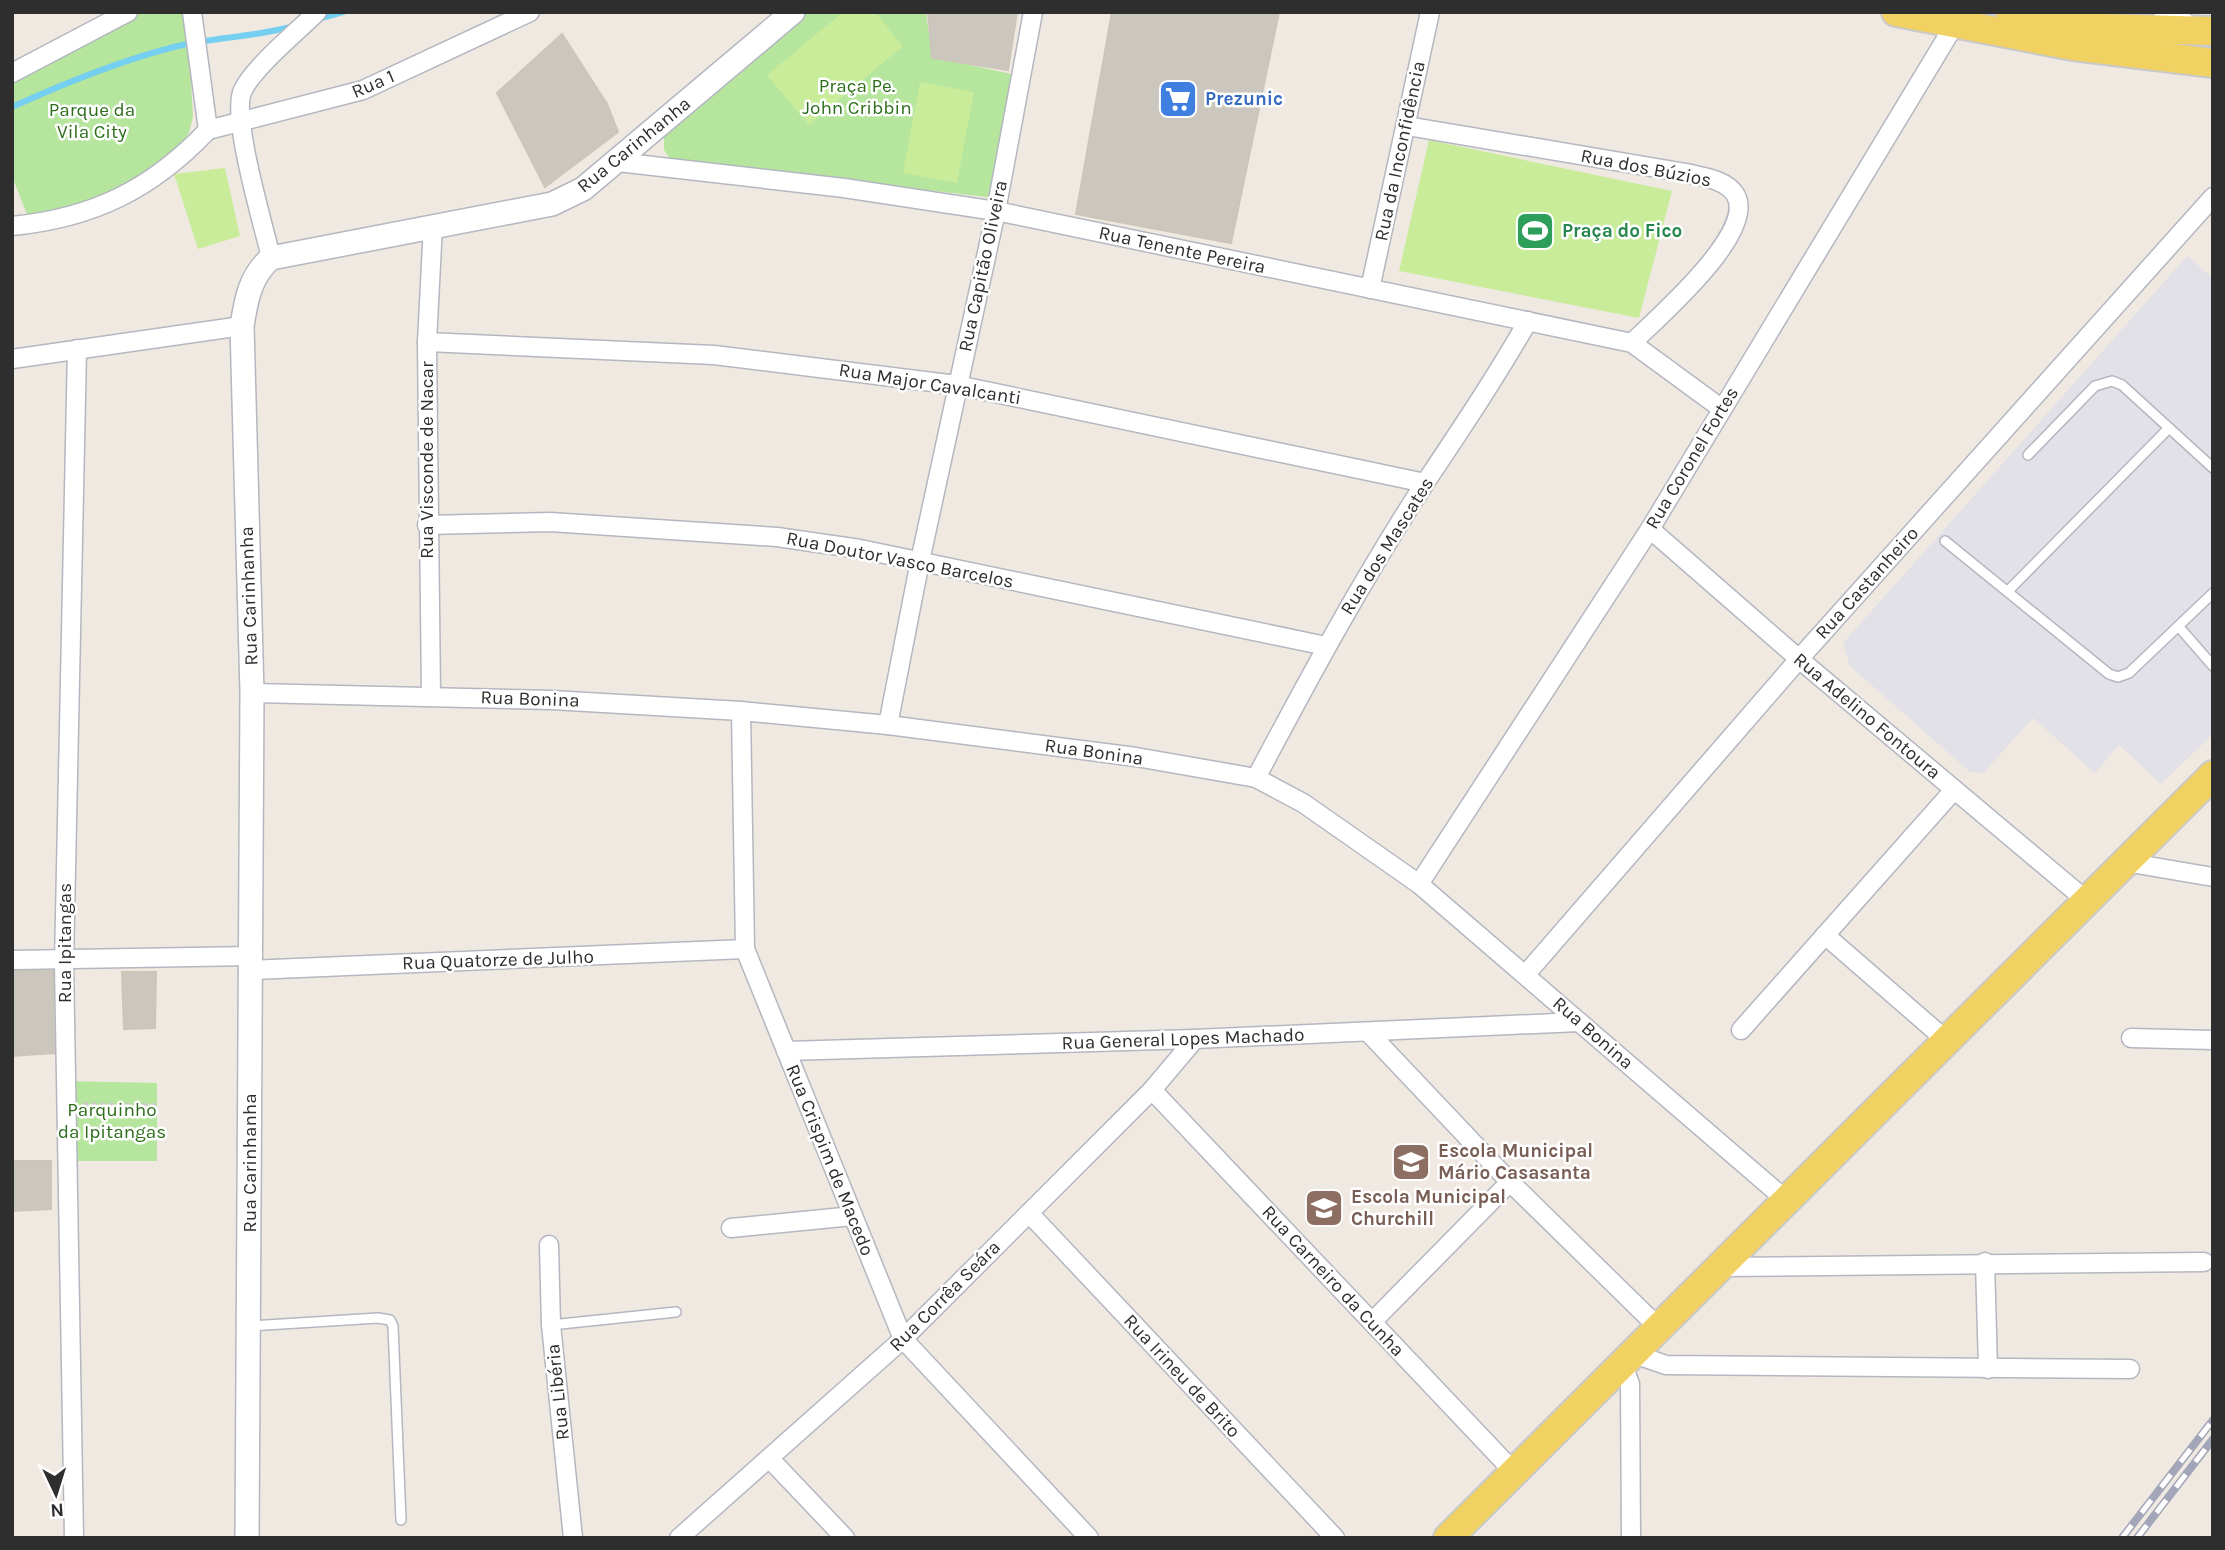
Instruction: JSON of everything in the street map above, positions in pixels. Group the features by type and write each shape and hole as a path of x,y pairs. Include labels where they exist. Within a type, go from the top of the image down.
{"main road":[{"path":"1896,12 2073,46 2213,63"},
{"path":"2010,12 2203,31"},
{"path":"1448,1538 2213,775"}],"street":[{"path":"12,73 128,12"},
{"path":"12,226 91,210 117,200 160,175 208,130 192,12"},
{"path":"271,258 240,122 243,90 317,12"},
{"name":"Rua 1","path":"208,130 363,90 530,12"},
{"name":"Rua Carinhanha","path":"247,1538 252,693 242,326 250,287 259,268 271,258 552,204 583,189 793,12"},
{"name":"Rua Capitão Oliveira","path":"888,725 920,561 996,211 1033,12"},
{"name":"Rua da Inconfidência","path":"1370,289 1430,12"},
{"path":"2166,12 2203,31"},
{"name":"Rua Coronel Fortes","path":"1419,884 1650,529 1955,24"},
{"name":"Rua dos Búzios","path":"1407,126 1686,173 1726,185 1734,193 1739,212 1724,244 1705,270 1632,343"},
{"name":"Rua Tenente Pereira","path":"618,162 844,188 996,211 1632,343 1722,409"},
{"name":"Rua Castanheiro","path":"1526,974 1799,659 2213,197"},
{"name":"Rua Visconde de Nacar","path":"431,696 426,342 433,225"},
{"name":"Rua dos Mascates","path":"1256,778 1326,646 1425,483 1489,389 1528,321"},
{"path":"12,359 242,326"},
{"name":"Rua Major Cavalcanti","path":"426,342 714,355 957,385 1425,483"},
{"name":"Rua Ipitangas","path":"74,1538 64,960 77,349"},
{"name":"Rua Doutor Vasco Barcelos","path":"427,525 550,522 727,531 860,549 1326,646"},
{"name":"Rua Adelino Fontoura","path":"1650,529 1799,659 2087,901"},
{"name":"Rua Bonina","path":"252,693 431,696 741,711 888,725 1136,757 1256,778 1303,803 1419,884 1787,1200"},
{"name":"Rua Crispim de Macedo","path":"741,711 745,949 903,1339 1088,1538"},
{"path":"1741,1030 1954,790"},
{"path":"2125,862 2213,877"},
{"path":"1825,935 1947,1041"},
{"name":"Rua Quatorze de Julho","path":"12,960 251,963 745,949"},
{"name":"Rua General Lopes Machado","path":"786,1051 1195,1039 1579,1022"},
{"path":"1368,1032 1510,1182 1659,1328"},
{"path":"2131,1038 2213,1040"},
{"name":"Rua Corrêa Seára","path":"679,1538 903,1339 1152,1090 1195,1039"},
{"name":"Rua Carneiro da Cunha","path":"1152,1090 1514,1472"},
{"path":"1372,1322 1510,1182"},
{"name":"Rua Irineu de Brito","path":"1029,1213 1335,1538"},
{"path":"731,1228 853,1216"},
{"name":"Rua Libéria","path":"549,1245 551,1325 573,1538"},
{"path":"1985,1262 1988,1368"},
{"path":"1720,1267 1985,1262 2204,1262"},
{"path":"1631,1538 1628,1359 1666,1365 2130,1369"},
{"path":"769,1458 845,1538"}],"lane":[{"path":"2028,455 2095,386 2112,381 2122,385 2213,467"},
{"path":"2008,591 2169,428"},
{"path":"1945,541 2109,674 2118,677 2129,673 2213,593"},
{"path":"2179,627 2213,666"},
{"path":"551,1325 676,1312"},
{"path":"248,1326 378,1318 390,1321 393,1326 401,1520"}],"path":[{"path":"67,1104 157,1105"}],"shaded area":[{"path":"2187,256 2213,278 2213,734 2161,784 2119,745 2095,773 2033,718 1983,773 1970,772 1850,666 1843,643"}],"green space":[{"name":"Parque da Vila City","path":"141,12 187,12 193,116 189,133 171,157 116,196 29,220 12,176 12,79 81,40"},
{"name":"Praça Pe. John Cribbin","path":"804,12 926,12 932,57 1012,74 994,198 843,180 675,166 664,150 664,131"},
{"path":"843,12 875,12 903,46 809,125 767,75"},
{"path":"920,82 974,92 957,183 903,173"},
{"name":"Praça do Fico","path":"1429,140 1672,191 1639,318 1399,271"},
{"path":"225,168 240,236 198,249 174,174"},
{"name":"Parquinho da Ipitangas","path":"66,1081 157,1083 157,1161 68,1161"}],"building":[{"path":"928,12 1017,12 1008,70 932,58"},
{"name":"Prezunic","path":"1112,12 1279,12 1231,243 1076,214"},
{"path":"562,34 607,104 618,132 545,187 497,93"},
{"path":"12,971 53,971 54,1053 12,1056"},
{"path":"122,972 156,972 155,1028 124,1029"},
{"path":"12,1161 51,1161 51,1209 12,1211"}],"waterway":[{"path":"318,19 343,12"},
{"path":"12,107 135,58 192,43 294,26"}],"railway":[{"path":"2122,1538 2213,1420"},
{"path":"2137,1538 2213,1439"}],"place":[{"name":"Prezunic","path":"1178,99"},
{"name":"Praça do Fico","path":"1535,231"},
{"name":"Escola Municipal Mário Casasanta","path":"1411,1162"},
{"name":"Escola Municipal Churchill","path":"1324,1208"}]}
